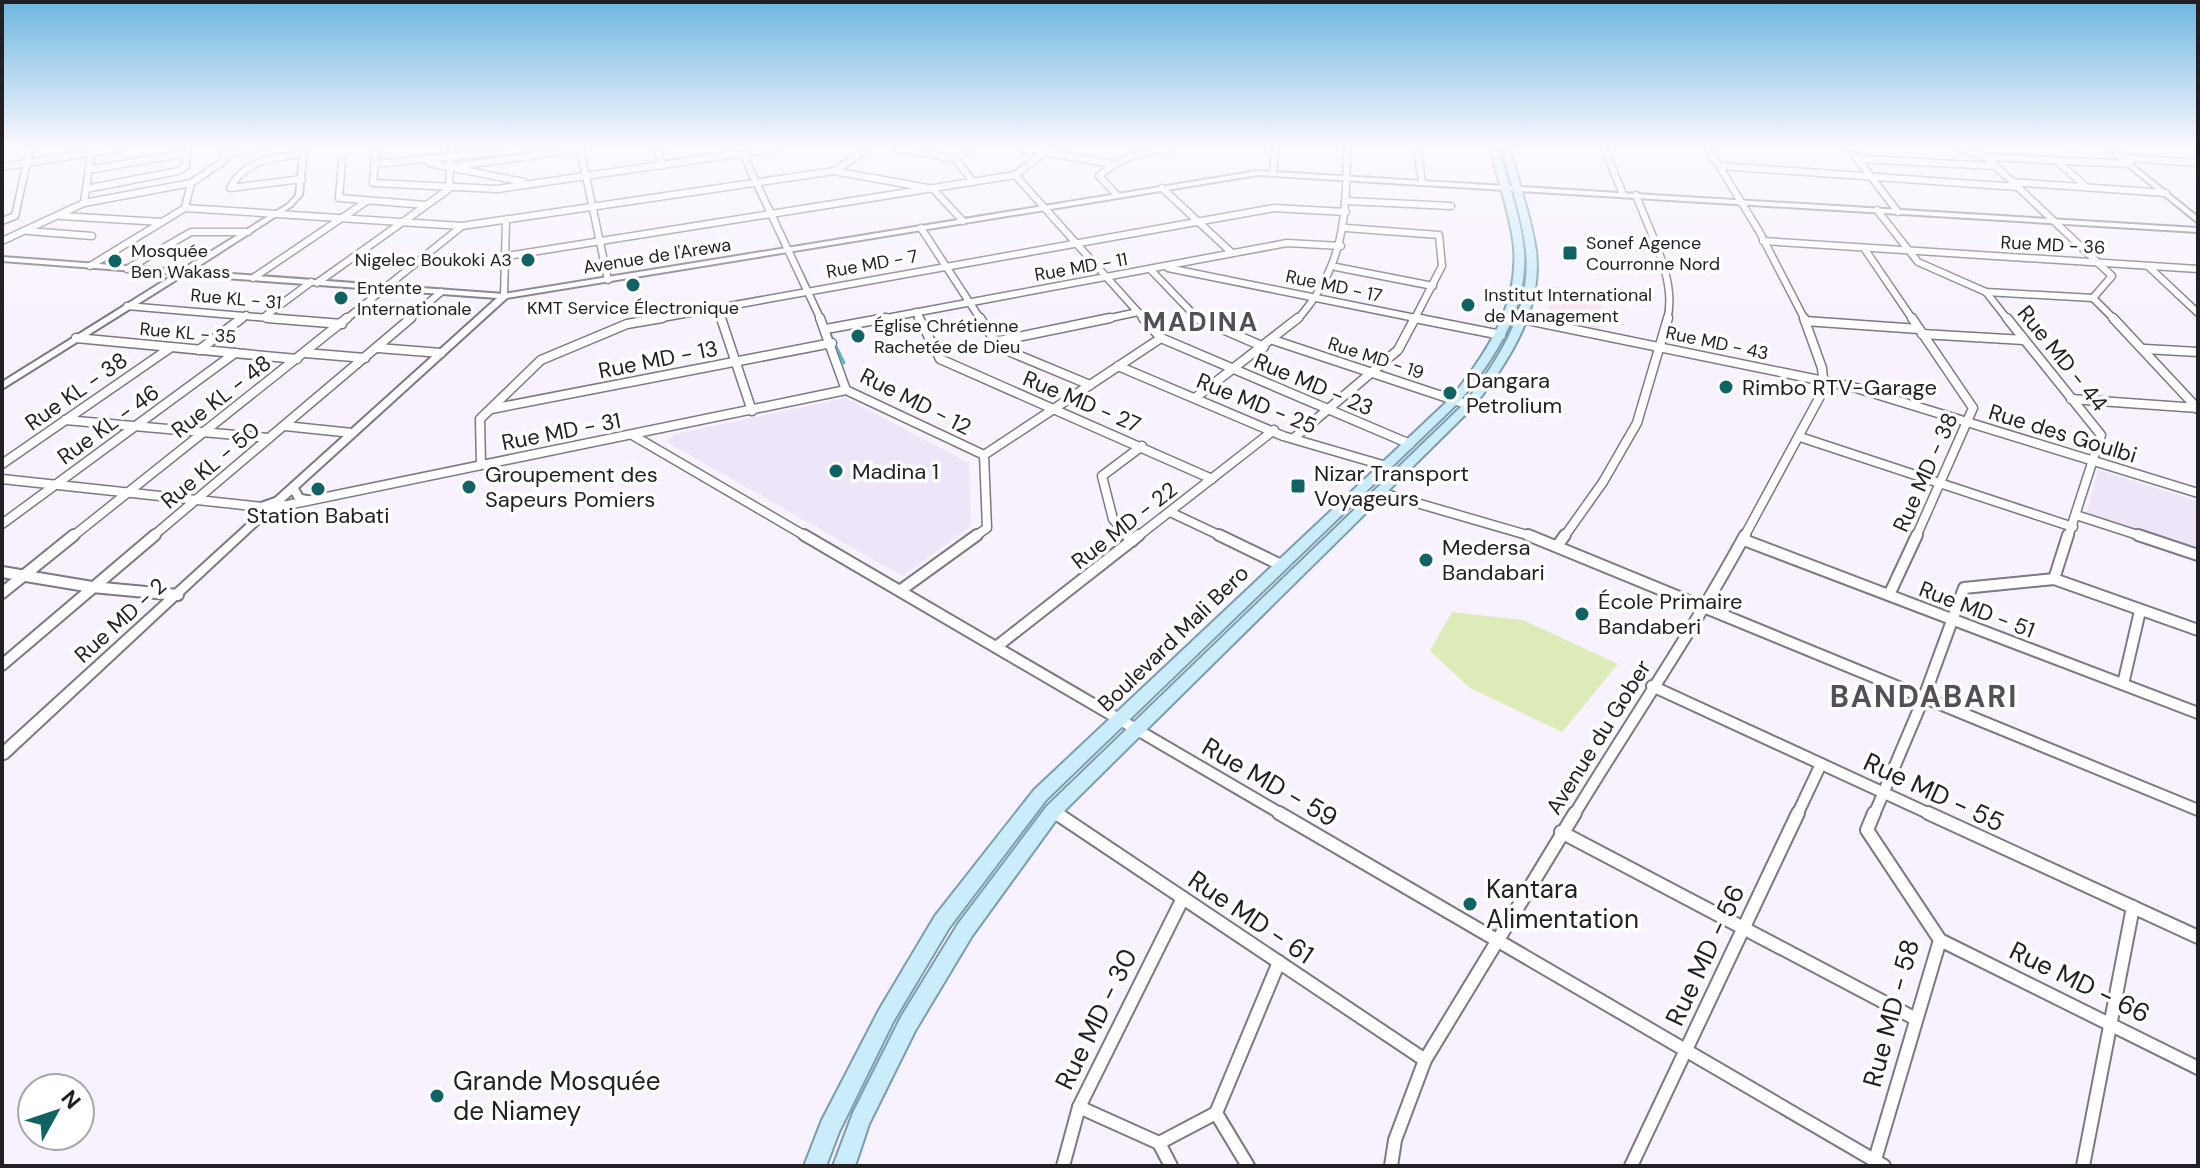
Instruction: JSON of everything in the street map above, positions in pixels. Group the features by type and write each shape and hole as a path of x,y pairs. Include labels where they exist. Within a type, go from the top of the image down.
{"main road":[{"name":"Boulevard Mali Bero","path":"844,1166 860,1120 908,1024 965,930 1053,811 1379,492 1493,372 1532,262 1514,203"},
{"name":"Boulevard Mali Bero","path":"815,1166 830,1127 886,1016 942,922 1040,795 1386,466 1462,403 1501,335 1515,317"},
{"path":"1243,602 1258,609"}],"street":[{"path":"2,221 15,216 18,203"},
{"path":"2,241 84,203"},
{"path":"185,208 186,203"},
{"path":"2,386 293,203"},
{"path":"253,278 365,203"},
{"path":"389,203 426,205"},
{"path":"264,317 430,203"},
{"path":"592,203 608,280"},
{"path":"90,266 185,208 462,226 622,203"},
{"name":"Rue MD - 12","path":"767,203 832,343 846,390 984,455 987,528 901,590"},
{"path":"507,256 847,203"},
{"path":"946,203 963,221"},
{"path":"984,455 1161,338 1040,203"},
{"name":"Avenue de l'Arewa","path":"2,259 504,296 1075,203"},
{"path":"1178,203 1232,253"},
{"path":"1195,398 1301,318 1319,297 1336,267 1346,228 1348,203"},
{"path":"1379,203 1451,206"},
{"path":"1558,545 1603,482 1634,430 1661,348 1671,302 1666,276 1639,203"},
{"path":"1743,203 1805,321 1825,382"},
{"name":"Avenue de l'Arewa","path":"1751,203 2198,230"},
{"path":"1891,203 1898,212"},
{"path":"2033,203 2113,278 2093,298"},
{"path":"2177,203 2198,221"},
{"name":"Rue MD - 7","path":"481,465 478,424 535,364 627,324 807,289 1278,208 1346,212"},
{"path":"1877,210 1920,264 1986,292 2093,298 2145,349 2198,408"},
{"path":"58,216 162,222"},
{"path":"2,479 264,510 281,504 293,488 504,296 506,221"},
{"name":"Rue KL - 48","path":"2,593 462,226"},
{"path":"921,228 995,341"},
{"path":"1294,438 1398,350 1443,261 1439,235 1346,228"},
{"path":"25,230 92,236"},
{"path":"127,269 191,232 248,232"},
{"name":"Rue MD - 36","path":"1763,241 2198,269"},
{"name":"Rue MD - 11","path":"826,329 1291,242 1341,246"},
{"name":"Rue MD - 38","path":"1864,248 1971,405 1969,423 1889,595"},
{"path":"2148,266 2198,313"},
{"name":"Rue MD - 17","path":"1161,267 1501,335"},
{"path":"1336,267 1433,286"},
{"path":"1150,269 1206,326 1264,347"},
{"name":"Rue KL - 50","path":"2,665 441,292"},
{"name":"Rue MD - 44","path":"1986,292 2101,435 2054,579"},
{"name":"Rue KL - 31","path":"127,306 342,324"},
{"path":"717,307 752,411"},
{"name":"Rue MD - 27","path":"916,312 940,359 1212,479"},
{"path":"1090,385 989,343 1138,312"},
{"path":"199,350 246,315"},
{"name":"Rue MD - 43","path":"1515,317 1825,382"},
{"path":"1805,321 2024,340"},
{"name":"Rue KL - 35","path":"76,338 297,359"},
{"name":"Rue MD - 23","path":"1161,338 1410,444"},
{"name":"Rue MD - 19","path":"1273,340 1462,403"},
{"name":"Rue MD - 13","path":"491,409 832,343"},
{"name":"Rue KL - 38","path":"2,464 171,347"},
{"path":"378,348 441,353"},
{"path":"2145,349 2198,352"},
{"name":"Rue KL - 46","path":"2,524 235,353"},
{"path":"305,353 365,358"},
{"name":"Rue MD - 25","path":"1118,366 1294,438 1349,458 1386,466"},
{"name":"Rue des Goulbi","path":"1825,382 2198,493"},
{"name":"Avenue du Gober","path":"1391,1166 1395,1140 1425,1060 1561,832 1652,686 1706,608 1800,437 1825,382"},
{"name":"Rue MD - 31","path":"281,504 634,436 846,390"},
{"path":"2071,399 2198,408"},
{"path":"65,420 269,438"},
{"path":"285,426 352,433"},
{"name":"Rue MD - 22","path":"996,647 1274,430"},
{"name":"Rue MD - 59","path":"634,436 1877,1164"},
{"path":"1800,437 2073,527"},
{"path":"1132,541 1113,519 1102,476 1142,446"},
{"path":"293,488 299,497 314,500"},
{"path":"1379,492 1440,507 1558,545 2198,810"},
{"name":"Rue MD - 2","path":"2,755 178,595 264,510"},
{"path":"1170,512 1281,565"},
{"path":"2076,515 2198,555"},
{"name":"Rue MD - 51","path":"1744,540 2198,713"},
{"path":"2,572 92,587 178,595"},
{"path":"2054,579 2198,630"},
{"name":"Rue MD - 58","path":"1877,1164 1940,940 1868,834 1924,697 1960,591 1968,586 2054,579"},
{"path":"2123,684 2140,611"},
{"name":"Rue MD - 55","path":"1652,686 2198,937"},
{"name":"Rue MD - 56","path":"1631,1166 1821,764"},
{"name":"Rue MD - 61","path":"1053,811 1425,1060"},
{"path":"1561,832 1916,1019"},
{"name":"Rue MD - 30","path":"1063,1166 1079,1107 1183,898"},
{"path":"2083,1166 2133,907"},
{"name":"Rue MD - 66","path":"1940,940 2198,1068"},
{"path":"1159,1143 1216,1113 1279,962"},
{"path":"1079,1107 1159,1143 1171,1166"},
{"path":"1216,1113 1248,1166"}],"shaded area":[{"path":"1552,286 1604,294 1599,329 1557,322 1547,315"},
{"path":"846,398 969,463 971,526 902,576 667,442 675,434"},
{"path":"2098,470 2198,501 2198,549 2087,513"}],"green space":[{"path":"1452,612 1523,620 1618,664 1562,732 1470,688 1430,651"}],"waterway":[{"path":"769,203 773,211"},
{"path":"775,216 790,247"},
{"path":"793,253 809,286"},
{"path":"829,332 844,363"}],"place":[{"name":"Sonef Agence Courronne Nord","path":"1570,253"},
{"name":"Nigelec Boukoki A3","path":"528,260"},
{"name":"Mosquée Ben Wakass","path":"115,261"},
{"name":"KMT Service Électronique","path":"633,285"},
{"name":"Entente Internationale","path":"341,298"},
{"name":"Institut International de Management","path":"1468,305"},
{"name":"Église Chrétienne Rachetée de Dieu","path":"858,336"},
{"name":"Rimbo RTV-Garage","path":"1726,387"},
{"name":"Dangara Petrolium","path":"1450,393"},
{"name":"Madina 1","path":"836,471"},
{"name":"Nizar Transport Voyageurs","path":"1298,486"},
{"name":"Groupement des Sapeurs Pomiers","path":"469,487"},
{"name":"Station Babati","path":"318,489"},
{"name":"Medersa Bandabari","path":"1426,560"},
{"name":"École Primaire Bandaberi","path":"1582,614"},
{"name":"Kantara Alimentation","path":"1470,904"},
{"name":"Grande Mosquée de Niamey","path":"437,1096"}],"district":[{"name":"MADINA","path":"1201,322"},
{"name":"BANDABARI","path":"1924,697"}]}
